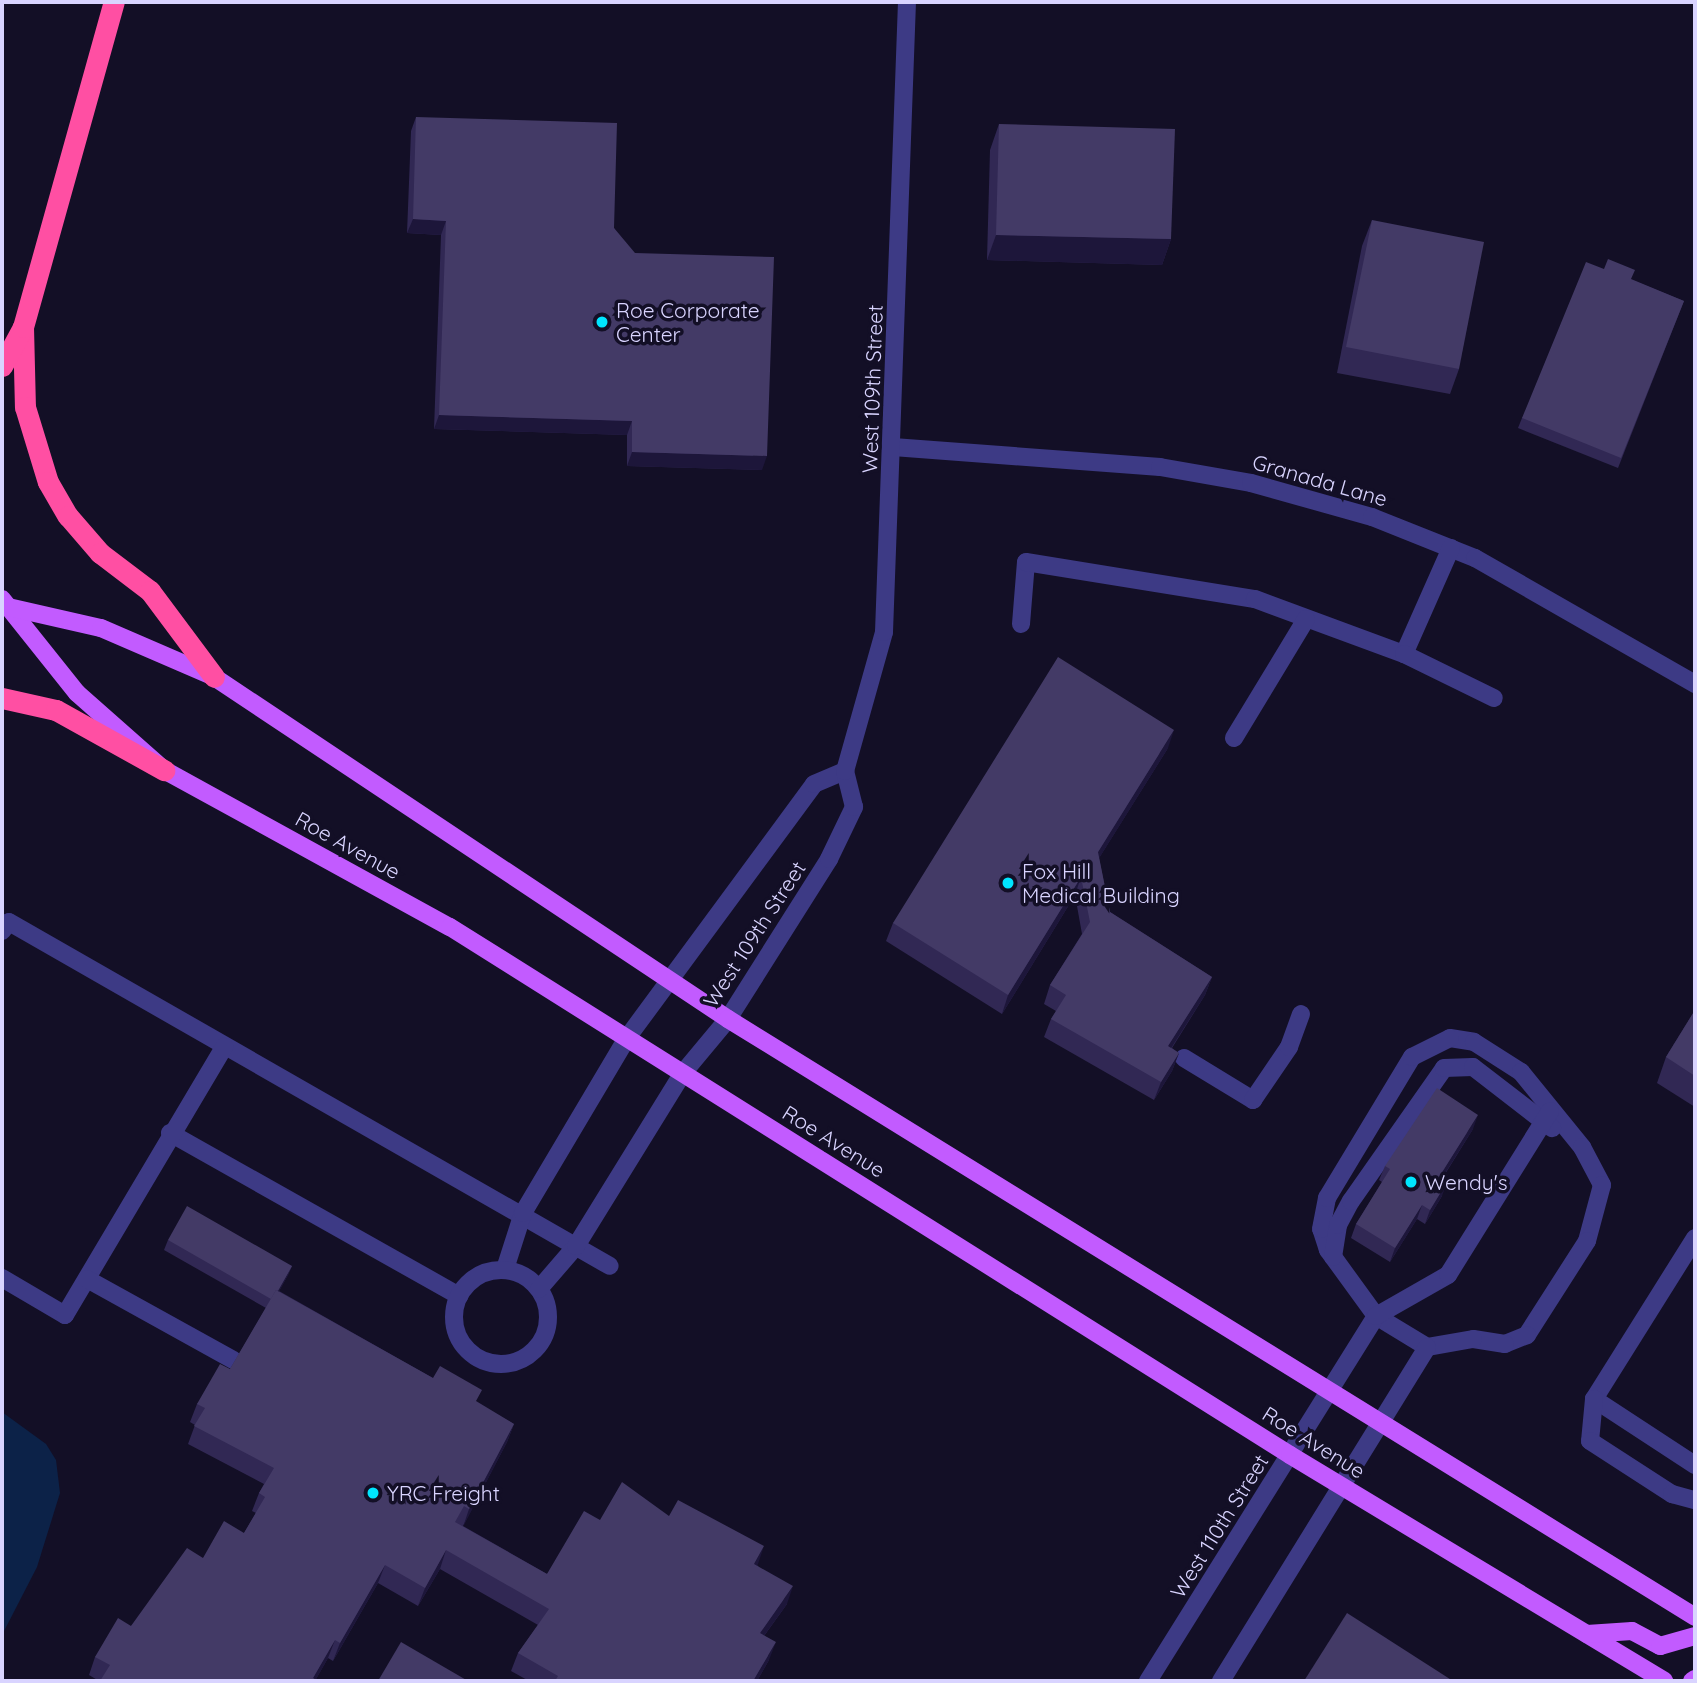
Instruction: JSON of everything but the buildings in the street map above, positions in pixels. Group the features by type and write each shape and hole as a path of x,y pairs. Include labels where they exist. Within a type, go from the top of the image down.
{"highway":[{"path":"2,366 23,327 114,2"},
{"path":"23,327 25,407 48,482 68,516 100,553 150,591 214,677"},
{"path":"2,698 56,710 164,770"}],"main road":[{"name":"Roe Avenue","path":"4,604 114,632 214,677 728,1019 1328,1395 1695,1617"},
{"name":"Roe Avenue","path":"4,604 77,693 164,770 450,927 1290,1455 1664,1681"},
{"path":"1587,1634 1632,1631 1660,1646 1695,1636"}],"street":[{"name":"West 109th Street","path":"539,1289 576,1245 683,1073 728,1019 829,859 854,807 845,771 884,632 893,447 907,2"},
{"name":"Granada Lane","path":"893,447 1102,459 1251,483 1371,517 1451,548 1564,605 1695,684"},
{"path":"1404,654 1451,548"},
{"path":"1021,624 1026,562 1255,599 1404,654 1494,698"},
{"path":"1234,738 1306,619"},
{"name":"West 109th Street","path":"505,1269 523,1213 627,1038 671,982 814,784 845,771"},
{"path":"2,931 9,922 224,1047 523,1213 610,1266"},
{"path":"1184,1058 1253,1100 1289,1047 1301,1014"},
{"path":"1450,1038 1474,1042 1521,1072 1547,1116 1594,1167 1602,1185 1587,1241 1527,1335 1505,1344 1473,1339 1427,1347 1376,1316 1333,1258 1321,1229 1327,1198 1412,1058 1429,1045 1450,1038"},
{"path":"2,1278 65,1315 170,1133 224,1047"},
{"path":"1333,1258 1338,1225 1351,1201 1444,1068 1473,1068 1547,1116"},
{"path":"1376,1316 1448,1275 1547,1116"},
{"path":"170,1133 459,1296"},
{"path":"1695,1238 1594,1399 1590,1441 1672,1494 1695,1500"},
{"path":"505,1269 539,1289 548,1309 543,1339 520,1361 505,1365 474,1357 463,1346 453,1316 459,1296 475,1277 505,1269"},
{"path":"87,1279 233,1360"},
{"name":"West 110th Street","path":"1148,1681 1376,1316"},
{"path":"1221,1681 1427,1347"},
{"path":"1594,1399 1695,1465"}],"water":[{"path":"2,1412 46,1444 56,1460 60,1493 37,1567 2,1635"}],"place":[{"name":"Roe Corporate Center","path":"602,322"},
{"name":"Fox Hill Medical Building","path":"1008,883"},
{"name":"Wendy's","path":"1411,1182"},
{"name":"YRC Freight","path":"373,1493"}]}
